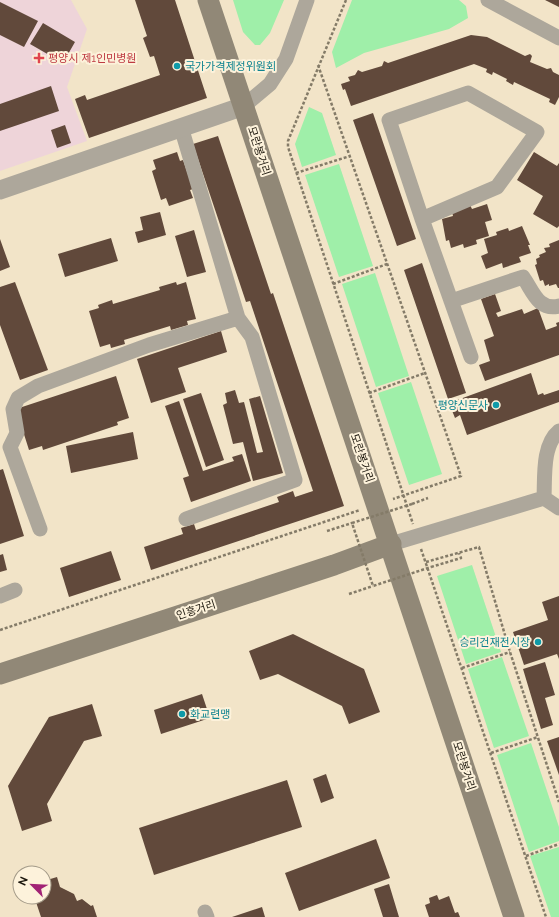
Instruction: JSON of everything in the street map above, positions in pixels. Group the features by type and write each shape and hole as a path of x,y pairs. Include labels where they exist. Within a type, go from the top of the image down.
{"main road":[{"name":"모란봉거리","path":"208,0 391,544 514,917"},
{"name":"인흥거리","path":"0,674 334,565 391,544"}],"street":[{"path":"0,190 180,126 244,106 270,84 286,59 307,0"},
{"path":"488,0 559,38"},
{"path":"422,219 497,187 537,132 468,92 389,120 422,219 471,357"},
{"path":"180,126 238,318 252,337 296,480 186,519"},
{"path":"451,301 523,277 537,301 551,308 559,306"},
{"path":"40,528 5,448 17,433 13,409 18,398 38,386 149,345 238,318"},
{"path":"544,498 546,454 554,435 559,431"},
{"path":"544,498 559,508"},
{"path":"391,544 544,498"},
{"path":"0,596 15,590"}],"path":[{"path":"346,0 288,141 296,173 403,495 546,917"},
{"path":"0,630 461,476 318,65"},
{"path":"296,173 350,156"},
{"path":"333,284 387,264"},
{"path":"369,392 425,373"},
{"path":"327,531 428,498"},
{"path":"352,523 373,586"},
{"path":"426,562 479,547 510,652 559,802"},
{"path":"349,594 461,558 459,553"},
{"path":"462,668 510,652"},
{"path":"491,753 538,737"},
{"path":"526,856 559,844"}],"shaded area":[{"name":"평양시 제1인민병원","path":"0,0 71,0 87,29 67,87 87,141 0,171"}],"green space":[{"path":"233,0 284,0 270,33 260,45 255,45 243,32"},
{"path":"352,0 459,0 466,6 468,18 449,29 364,53 336,68 332,52"},
{"path":"309,107 322,113 336,155 302,167 295,144"},
{"path":"339,164 373,266 339,277 305,175"},
{"path":"375,273 409,376 376,387 342,284"},
{"path":"411,382 442,474 409,485 378,393"},
{"path":"472,565 501,652 466,664 437,576"},
{"path":"502,657 529,736 494,748 468,669"},
{"path":"531,743 559,827 559,841 529,852 497,755"},
{"path":"559,847 559,917 551,917 530,856"}],"building":[{"name":"국가가격제정위원회","path":"135,0 175,0 207,98 89,138 75,99 85,95 87,100 160,75 154,56 150,57 143,38 147,36"},
{"path":"545,0 559,0 559,7"},
{"path":"0,2 38,21 24,47 0,35"},
{"path":"43,23 75,42 63,63 30,44"},
{"path":"471,35 487,37 525,56 530,54 532,56 530,62 547,69 551,68 553,72 559,75 559,97 555,105 549,102 550,99 514,82 513,85 506,81 507,79 493,72 492,75 486,72 487,69 474,64 351,106 345,89 343,90 341,84 350,81 348,77 355,75 358,70 362,72 382,66 384,61 388,63"},
{"path":"51,86 59,111 0,131 0,104"},
{"path":"373,113 416,239 397,246 353,120"},
{"path":"65,125 71,143 57,148 51,130"},
{"path":"218,136 271,294 273,293 344,506 151,570 144,547 183,534 181,528 194,524 196,530 279,502 277,497 293,491 295,497 313,491 250,301 246,302 193,144"},
{"path":"177,152 180,161 183,160 193,189 190,190 193,198 169,206 166,198 161,200 152,171 156,169 153,160"},
{"path":"534,152 557,166 559,163 559,226 557,228 533,214 543,196 517,180"},
{"path":"487,204 492,220 485,222 489,236 476,240 477,244 464,248 463,244 451,248 449,240 446,241 442,219 453,216 452,212 470,205 472,209"},
{"path":"160,212 166,235 138,243 135,232 143,230 140,217"},
{"path":"522,226 530,245 528,245 531,253 519,257 521,262 503,268 502,263 486,269 481,256 488,253 484,239 497,235 496,232 508,228 509,231"},
{"path":"194,230 206,272 187,277 175,236"},
{"path":"111,238 118,261 65,277 58,254"},
{"path":"0,239 10,267 0,271"},
{"path":"559,240 559,288 556,284 549,286 549,284 545,286 543,280 540,281 535,265 537,264 536,259 540,257 539,255 546,252 544,248 550,247 549,244"},
{"path":"422,263 466,393 448,399 404,270"},
{"path":"15,282 48,370 20,380 0,325 0,287"},
{"path":"176,282 177,285 186,282 196,319 187,321 188,325 171,330 170,326 124,340 125,344 111,348 110,344 100,347 89,311 99,308 98,305 112,300 113,304 160,290 159,287"},
{"path":"495,294 501,311 496,313 498,317 522,309 524,314 538,308 546,330 557,326 556,323 559,322 559,355 485,381 479,365 490,361 484,340 494,336 481,299"},
{"path":"221,331 227,352 178,368 186,392 151,403 137,359"},
{"name":"평양신문사","path":"531,373 538,395 543,393 544,395 559,390 559,402 467,435 460,415 455,418 449,403"},
{"path":"116,376 129,418 117,422 118,425 43,450 42,446 29,450 16,409"},
{"path":"235,390 239,403 244,402 257,453 263,452 249,399 260,396 283,473 253,481 243,442 233,444 223,405 227,403 225,393"},
{"path":"201,393 224,460 206,467 183,399"},
{"path":"179,401 203,471 234,461 232,457 242,454 251,481 191,502 183,478 189,476 165,406"},
{"path":"133,432 138,459 71,473 66,446"},
{"path":"3,469 24,536 0,544 0,470"},
{"path":"111,551 121,580 69,597 60,568"},
{"path":"3,554 7,570 0,572 0,555"},
{"name":"승리건재전시장","path":"559,596 559,659 557,654 524,665 513,632 548,620 542,602"},
{"path":"293,634 364,669 380,712 349,724 342,706 278,674 260,680 249,651"},
{"path":"545,662 555,695 545,698 553,725 541,729 523,669"},
{"name":"화교련맹","path":"202,694 210,718 161,734 154,710"},
{"path":"92,704 102,736 84,741 47,804 52,821 22,831 8,786 49,717"},
{"path":"559,737 559,775 547,741"},
{"path":"326,774 334,798 321,803 313,779"},
{"path":"287,780 302,827 154,875 139,828"},
{"path":"376,839 390,878 299,911 285,873"},
{"path":"57,877 60,887 74,894 77,901 82,899 91,906 93,905 97,917 41,917 37,905 52,905 52,878"},
{"path":"389,884 399,917 383,917 374,889"},
{"path":"437,895 439,900 449,896 455,913 458,912 460,917 429,917 425,905 430,903 429,898"},
{"path":"262,907 265,917 232,917"}],"place":[{"name":"평양시 제1인민병원","path":"39,58"},
{"name":"국가가격제정위원회","path":"177,66"},
{"name":"평양신문사","path":"496,405"},
{"name":"승리건재전시장","path":"538,642"},
{"name":"화교련맹","path":"182,714"}]}
